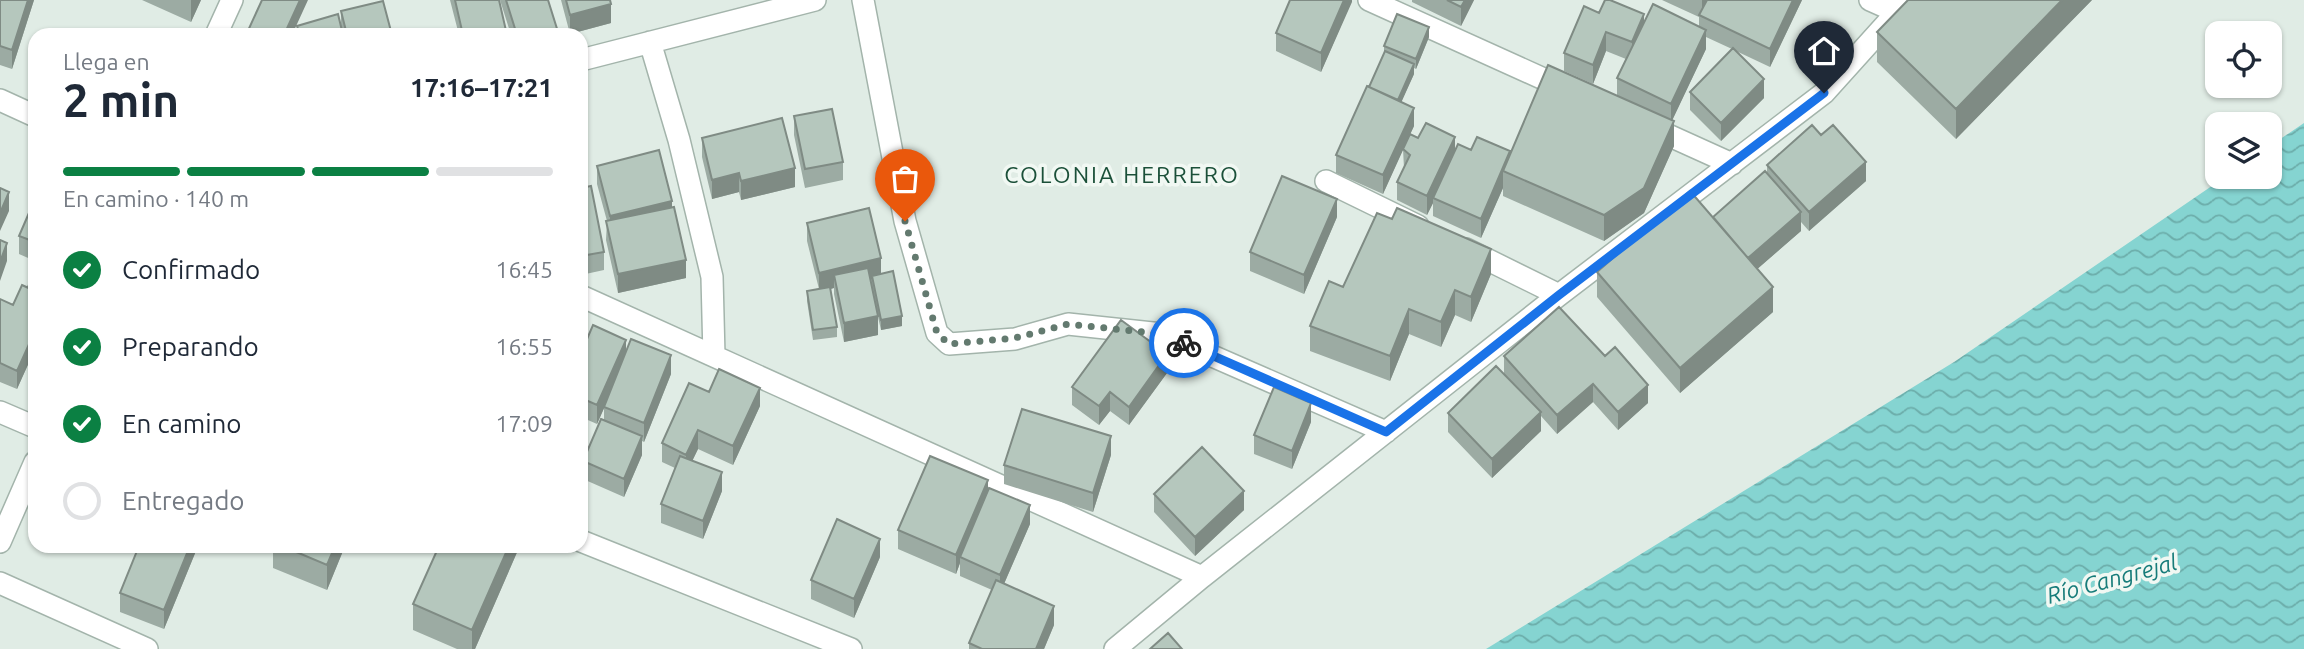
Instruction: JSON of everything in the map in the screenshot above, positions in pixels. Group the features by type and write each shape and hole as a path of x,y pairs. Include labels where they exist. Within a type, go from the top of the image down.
{"street":[{"path":"219,28 232,0"},
{"path":"588,58 815,0"},
{"path":"863,0 905,221 937,333 949,344 1015,338 1068,324 1162,334 1386,432"},
{"path":"1369,0 1582,96"},
{"path":"1870,0 1901,6"},
{"path":"1115,649 1559,295 1824,93 1901,6"},
{"path":"650,42 679,140 712,277 715,356"},
{"path":"0,100 28,113"},
{"path":"1632,119 1732,164"},
{"path":"1326,181 1559,295"},
{"path":"588,299 1202,577"},
{"path":"0,412 28,424"},
{"path":"0,542 28,478"},
{"path":"588,544 851,649"},
{"path":"0,583 139,647"}],"water":[{"name":"Río Cangrejal","path":"2304,123 2304,649 1486,649 1954,362 2207,189 2282,189 2282,138"}],"building":[{"path":"0,0 28,0 12,50 0,46"},
{"path":"262,0 300,0 287,28 249,28"},
{"path":"455,0 499,0 505,28 461,28"},
{"path":"506,0 548,0 557,28 515,28"},
{"path":"566,0 610,0 611,4 570,15"},
{"path":"1290,0 1344,0 1321,53 1276,33"},
{"path":"1447,0 1465,0 1461,7"},
{"path":"1605,0 1644,14 1632,42 1606,32 1593,65 1564,53 1584,6 1599,13"},
{"path":"1707,0 1793,0 1770,49 1699,15"},
{"path":"1908,0 2062,0 1956,109 1877,32"},
{"path":"383,1 390,28 345,28 341,11"},
{"path":"1653,4 1706,30 1671,104 1617,78"},
{"path":"338,14 341,28 298,28 297,26"},
{"path":"1397,14 1429,27 1416,59 1384,46"},
{"path":"1733,48 1764,79 1721,123 1690,92"},
{"path":"1385,51 1414,64 1398,100 1369,87"},
{"path":"1548,65 1674,121 1644,188 1604,215 1503,171"},
{"path":"1367,86 1414,108 1383,175 1336,155"},
{"path":"832,109 843,162 805,169 794,116"},
{"path":"782,118 795,168 741,181 739,173 712,180 702,138"},
{"path":"1426,123 1455,137 1427,196 1397,182 1410,155 1403,149 1410,134 1418,138"},
{"path":"1812,125 1821,135 1833,125 1866,162 1809,212 1767,165"},
{"path":"1477,137 1510,151 1481,219 1433,198 1458,144 1471,150"},
{"path":"659,150 672,201 610,216 597,166"},
{"path":"1765,171 1801,212 1748,258 1713,217"},
{"path":"1282,176 1337,199 1304,275 1250,252"},
{"path":"591,186 604,252 588,255 588,187"},
{"path":"0,188 9,192 0,213"},
{"path":"1690,191 1773,287 1680,368 1597,272"},
{"path":"674,207 686,260 618,274 606,221"},
{"path":"869,208 881,258 819,273 807,223"},
{"path":"1397,208 1491,249 1471,297 1455,290 1441,322 1409,309 1390,356 1310,326 1329,281 1343,287 1377,213 1392,219"},
{"path":"28,215 28,239 19,236"},
{"path":"0,240 7,243 0,262"},
{"path":"868,268 878,316 844,323 834,275"},
{"path":"893,271 902,316 881,320 872,276"},
{"path":"22,285 28,288 28,347 17,371 0,363 0,299 13,305"},
{"path":"830,287 837,327 813,330 807,291"},
{"path":"1559,307 1605,356 1615,347 1648,385 1618,412 1593,384 1557,415 1504,356"},
{"path":"1121,320 1167,354 1129,407 1110,392 1099,406 1072,387"},
{"path":"593,325 626,340 597,405 588,401 588,337"},
{"path":"631,339 671,355 644,423 604,407"},
{"path":"1496,366 1541,412 1492,459 1448,413"},
{"path":"719,369 760,388 733,446 698,430 686,455 662,443 689,383 709,392"},
{"path":"1274,387 1311,403 1292,451 1254,435"},
{"path":"1022,409 1111,436 1093,493 1004,465"},
{"path":"601,419 642,436 624,479 588,463 588,449"},
{"path":"1202,447 1244,491 1195,537 1154,494"},
{"path":"680,456 722,472 703,521 661,504"},
{"path":"930,456 988,480 956,555 898,530"},
{"path":"989,488 1030,505 1000,575 960,557"},
{"path":"837,519 880,539 854,599 811,580"},
{"path":"136,553 187,553 164,610 120,593"},
{"path":"299,553 332,553 327,565"},
{"path":"436,553 506,553 472,630 413,604"},
{"path":"996,580 1054,606 1036,649 982,649 969,643"},
{"path":"1168,633 1182,649 1150,649"}],"way so far":[{"path":"905,221 937,333 949,344 1015,338 1068,324 1162,334 1184,343"}],"district":[{"name":"COLONIA HERRERO","path":"1122,175"}],"route":[{"path":"1184,343 1386,432 1559,295 1824,93"}]}
